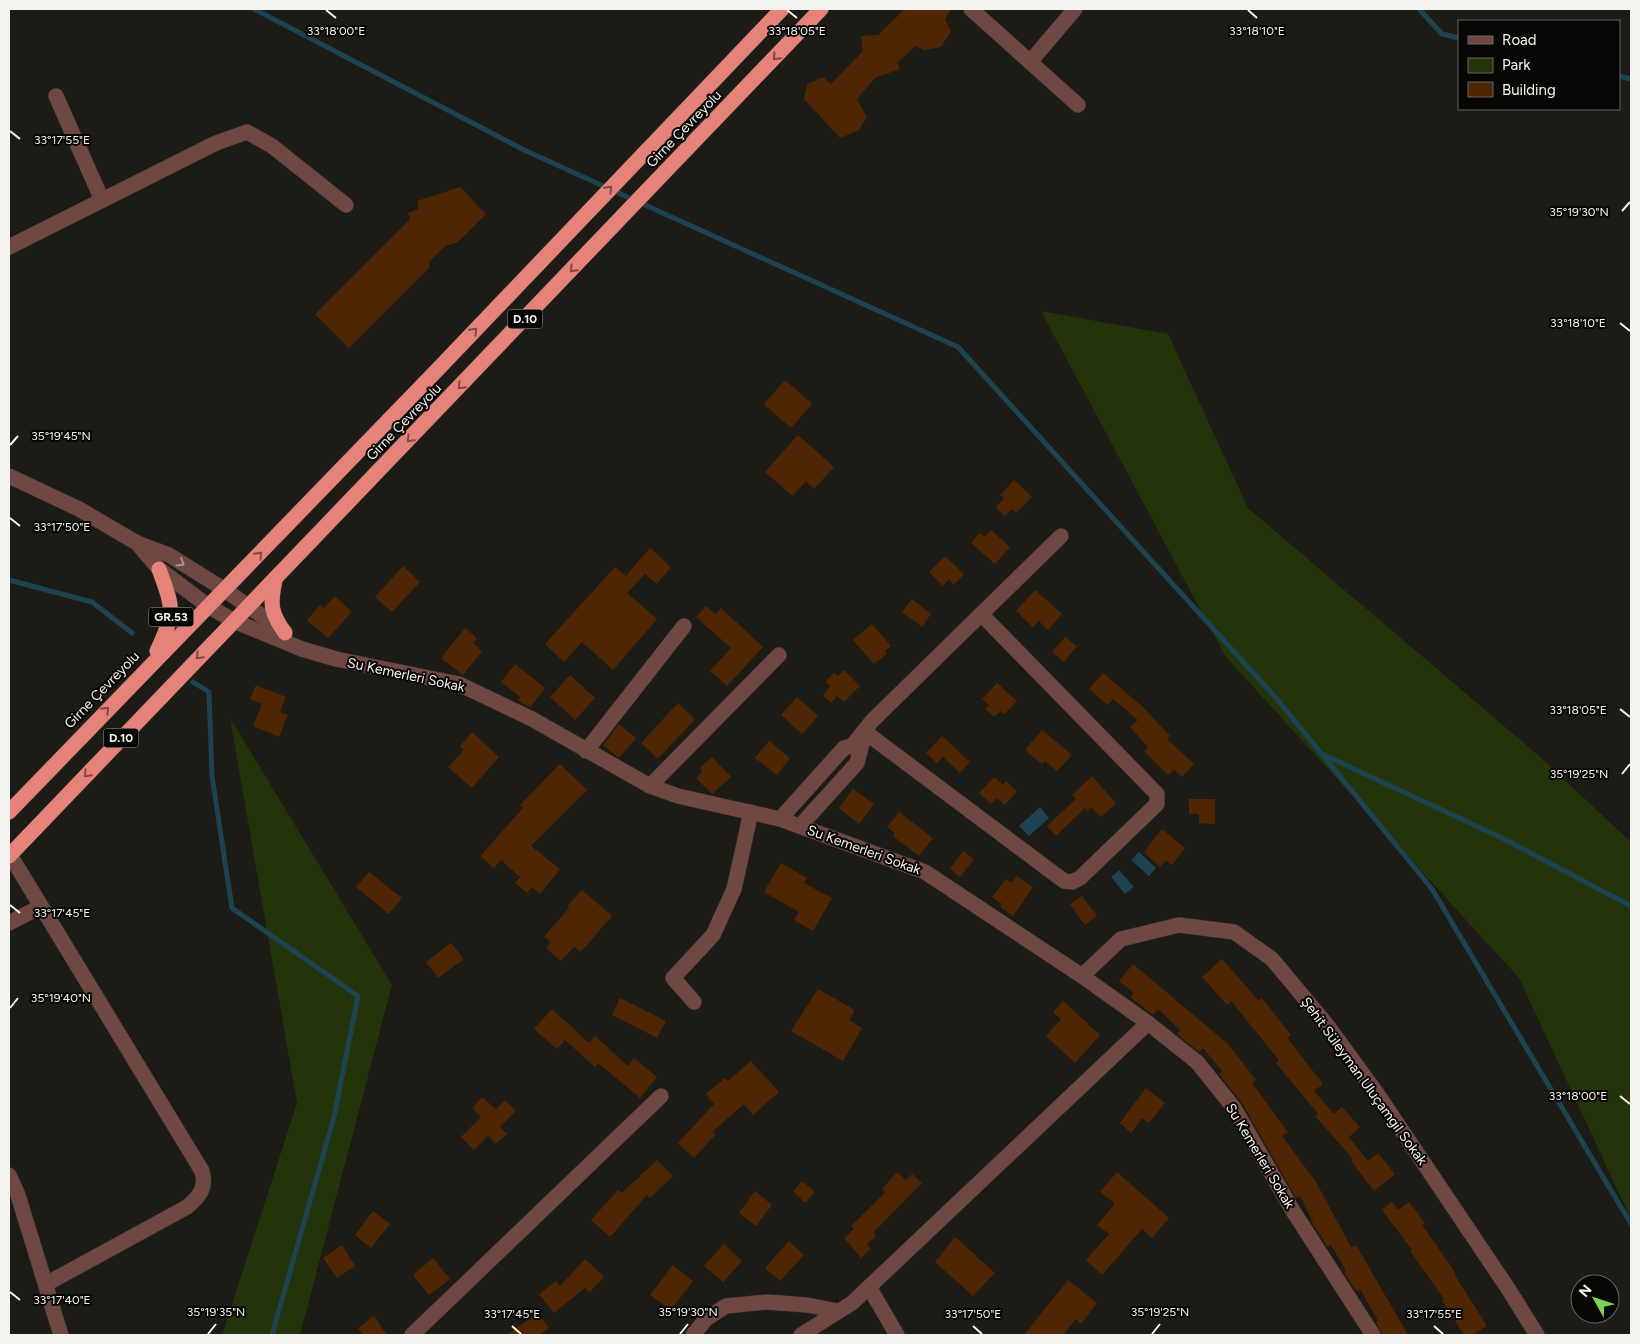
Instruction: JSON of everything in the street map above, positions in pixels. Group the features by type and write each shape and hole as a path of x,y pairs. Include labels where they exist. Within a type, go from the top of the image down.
{"highway":[{"name":"Girne Çevreyolu","path":"9,812 151,663 225,590 782,9"},
{"name":"Girne Çevreyolu","path":"10,856 821,9"},
{"name":"GR.53","path":"151,663 171,623 170,600 159,569"},
{"path":"276,580 270,602 274,618 285,633"}],"street":[{"path":"971,9 1078,105"},
{"path":"1030,62 1075,9"},
{"path":"56,96 102,200"},
{"path":"9,248 216,143 247,132 272,146 346,205"},
{"name":"GR.53","path":"9,476 79,509 137,543 169,555 225,590"},
{"path":"780,819 844,748 852,746 872,721 1062,536"},
{"name":"GR.53","path":"137,543 159,569 208,606 234,621"},
{"path":"225,590 285,633 302,649"},
{"path":"865,732 1064,881 1072,882 1080,878 1157,804 1157,794 982,614"},
{"path":"234,621 302,649"},
{"path":"586,751 684,626"},
{"name":"Su Kemerleri Sokak","path":"302,649 336,660 459,684 532,719 650,786 678,796 780,819 925,872 1082,976 1148,1023 1197,1062 1234,1108 1293,1211 1373,1335"},
{"path":"650,786 779,655"},
{"path":"800,826 857,763 865,732"},
{"path":"694,1002 673,978 713,935 731,896 751,812"},
{"path":"10,856 202,1171 205,1180 198,1198 187,1207 46,1284"},
{"path":"9,923 40,907"},
{"name":"Şehit Süleyman Uluçamgil Sokak","path":"1082,976 1121,939 1179,925 1234,932 1272,959 1327,1025 1378,1095 1510,1290 1537,1335"},
{"path":"801,1335 838,1311 869,1287 1148,1023"},
{"path":"412,1335 661,1096"},
{"path":"9,1175 18,1195 62,1335"},
{"path":"869,1287 897,1335"},
{"path":"694,1335 706,1319 726,1306 767,1302 807,1305 838,1311"}],"green space":[{"path":"1041,311 1168,334 1248,508 1538,755 1631,842 1631,1219 1519,978 1225,656"},
{"path":"230,718 392,985 300,1335 222,1335 297,1103"}],"water":[{"path":"1040,807 1049,818 1029,836 1019,826"},
{"path":"1139,852 1156,868 1149,876 1131,860"},
{"path":"1119,870 1134,887 1125,894 1111,877"}],"building":[{"path":"905,9 951,9 945,19 951,31 941,47 924,50 916,46 897,63 900,69 875,78 857,99 867,117 859,130 840,138 804,99 807,84 823,77 831,84 863,51 861,36 878,35"},
{"path":"460,187 486,214 458,242 446,246 440,251 429,262 430,267 349,348 315,314 410,219 408,213 419,209 417,201"},
{"path":"785,380 812,404 791,428 764,404"},
{"path":"798,435 834,467 814,489 806,481 793,496 765,472"},
{"path":"1014,480 1032,497 1016,513 1012,509 1005,516 996,507 1004,498 1000,495"},
{"path":"991,530 1010,547 995,564 971,543 980,533 985,537"},
{"path":"650,548 671,567 657,584 645,574 627,593 657,619 613,670 582,642 564,662 545,644 615,567 626,576"},
{"path":"945,556 964,574 954,585 949,579 943,586 929,572"},
{"path":"403,566 420,582 392,612 375,597"},
{"path":"1035,590 1062,614 1048,630 1039,621 1033,627 1016,611"},
{"path":"335,596 352,612 328,638 307,620 320,605 324,608"},
{"path":"912,599 931,614 922,627 902,612"},
{"path":"706,606 715,614 721,608 763,647 727,686 710,671 731,648 696,617"},
{"path":"872,624 891,646 885,651 887,654 874,664 853,640"},
{"path":"465,628 477,638 473,643 482,651 463,675 441,658"},
{"path":"1065,637 1077,646 1064,662 1052,652"},
{"path":"515,664 545,688 530,708 518,700 520,697 501,682"},
{"path":"844,670 860,686 844,702 837,696 831,703 823,695 830,686 825,682 834,673 838,676"},
{"path":"1103,673 1142,706 1170,736 1167,739 1194,764 1182,777 1174,769 1168,775 1144,751 1148,747 1130,727 1138,720 1113,699 1108,705 1089,689"},
{"path":"570,675 595,698 575,720 550,697"},
{"path":"997,683 1017,701 1004,714 1000,711 994,717 985,709 989,705 982,699"},
{"path":"256,685 286,697 280,712 288,715 279,737 253,726 262,704 250,699"},
{"path":"797,697 818,716 802,734 781,715"},
{"path":"678,703 695,719 658,759 641,743"},
{"path":"619,724 636,738 619,758 603,745"},
{"path":"1042,730 1072,755 1057,771 1045,761 1042,764 1025,750"},
{"path":"472,732 499,757 472,788 448,767 464,750 460,746"},
{"path":"942,736 970,762 960,773 943,757 937,763 926,753"},
{"path":"769,741 790,758 777,775 755,758"},
{"path":"712,757 731,777 712,794 696,778 703,771 700,768"},
{"path":"560,764 587,790 531,846 560,869 540,894 532,887 527,893 515,883 520,877 501,860 494,868 480,856 523,808 520,805"},
{"path":"1092,776 1116,803 1101,817 1091,807 1088,811 1085,808 1056,836 1047,826 1076,799 1072,795"},
{"path":"994,777 1003,785 1006,781 1017,791 1005,805 997,798 991,804 979,793"},
{"path":"853,789 874,804 859,824 839,808"},
{"path":"1189,799 1215,799 1215,824 1199,823 1199,814 1189,814"},
{"path":"899,812 933,838 919,856 893,836 895,833 887,827"},
{"path":"1162,829 1185,848 1172,865 1166,860 1160,867 1144,852"},
{"path":"963,851 974,859 960,877 950,869"},
{"path":"781,863 807,878 804,883 832,898 813,931 794,920 799,912 764,892"},
{"path":"369,872 402,898 389,914 356,887"},
{"path":"1017,876 1033,887 1013,916 1000,907 1002,904 992,897 1006,879 1012,883"},
{"path":"582,890 612,916 581,952 574,947 561,961 546,948 551,942 544,937"},
{"path":"1082,896 1097,916 1085,925 1070,904"},
{"path":"451,943 464,959 438,978 426,962"},
{"path":"1222,959 1259,1001 1262,998 1291,1035 1287,1038 1323,1084 1314,1091 1334,1114 1342,1107 1360,1127 1349,1137 1368,1161 1378,1153 1395,1174 1374,1191 1351,1161 1353,1159 1315,1116 1318,1114 1276,1063 1279,1060 1231,1001 1227,1005 1202,977"},
{"path":"1133,964 1228,1044 1256,1080 1252,1083 1288,1132 1282,1136 1316,1182 1351,1247 1356,1245 1408,1335 1382,1335 1376,1322 1378,1321 1360,1289 1356,1291 1331,1245 1328,1247 1312,1223 1300,1196 1296,1198 1242,1103 1219,1074 1222,1071 1203,1048 1199,1052 1177,1034 1180,1030 1158,1009 1153,1015 1130,997 1134,993 1119,981"},
{"path":"818,989 855,1010 849,1020 862,1028 843,1061 791,1031"},
{"path":"620,998 666,1021 657,1038 612,1015"},
{"path":"1063,1001 1100,1035 1075,1063 1046,1036 1061,1019 1053,1012"},
{"path":"552,1009 589,1043 595,1036 628,1066 634,1058 657,1077 640,1098 598,1063 595,1067 565,1040 557,1049 534,1029"},
{"path":"751,1061 779,1092 753,1115 744,1104 712,1132 715,1135 694,1158 678,1143 714,1104 706,1094 725,1078 728,1081"},
{"path":"1146,1088 1165,1103 1149,1123 1142,1118 1131,1133 1120,1123"},
{"path":"482,1097 496,1109 505,1100 516,1111 500,1127 507,1134 496,1144 488,1136 474,1150 461,1137 481,1117 472,1108"},
{"path":"657,1160 673,1176 650,1198 647,1195 610,1237 591,1220 618,1190 622,1193"},
{"path":"897,1172 906,1180 912,1174 922,1183 873,1233 876,1236 867,1244 871,1249 861,1258 844,1238 854,1229 851,1226 885,1193 882,1189"},
{"path":"1117,1172 1169,1218 1152,1238 1142,1229 1102,1275 1086,1260 1109,1234 1097,1225 1115,1204 1100,1192"},
{"path":"802,1181 815,1192 805,1203 793,1191"},
{"path":"755,1191 772,1205 756,1226 739,1213"},
{"path":"1392,1202 1398,1210 1409,1202 1425,1223 1422,1225 1456,1273 1454,1274 1487,1326 1472,1335 1464,1335 1442,1300 1444,1299 1410,1251 1412,1250 1382,1210"},
{"path":"373,1211 390,1224 371,1248 355,1235"},
{"path":"955,1237 995,1273 973,1296 935,1262"},
{"path":"789,1241 804,1255 780,1281 765,1268"},
{"path":"724,1244 742,1261 723,1282 704,1266"},
{"path":"342,1245 355,1266 337,1278 323,1258"},
{"path":"433,1258 450,1279 429,1295 413,1275"},
{"path":"585,1259 604,1277 590,1292 585,1288 554,1313 539,1294 556,1281 560,1286"},
{"path":"673,1265 693,1281 671,1310 650,1295"},
{"path":"1068,1280 1097,1303 1081,1324 1076,1319 1063,1335 1024,1335"},
{"path":"538,1313 549,1328 539,1335 506,1335"},
{"path":"374,1316 387,1335 363,1335 358,1328"}],"waterway":[{"path":"254,9 524,150 958,347 1276,698 1432,889 1631,1224"},
{"path":"1419,9 1442,34 1458,38"},
{"path":"1620,76 1631,79"},
{"path":"9,580 92,602 132,633"},
{"path":"193,682 209,692 212,776 232,908 358,996 334,1117 272,1335"},
{"path":"1322,754 1502,838 1631,906"}]}
